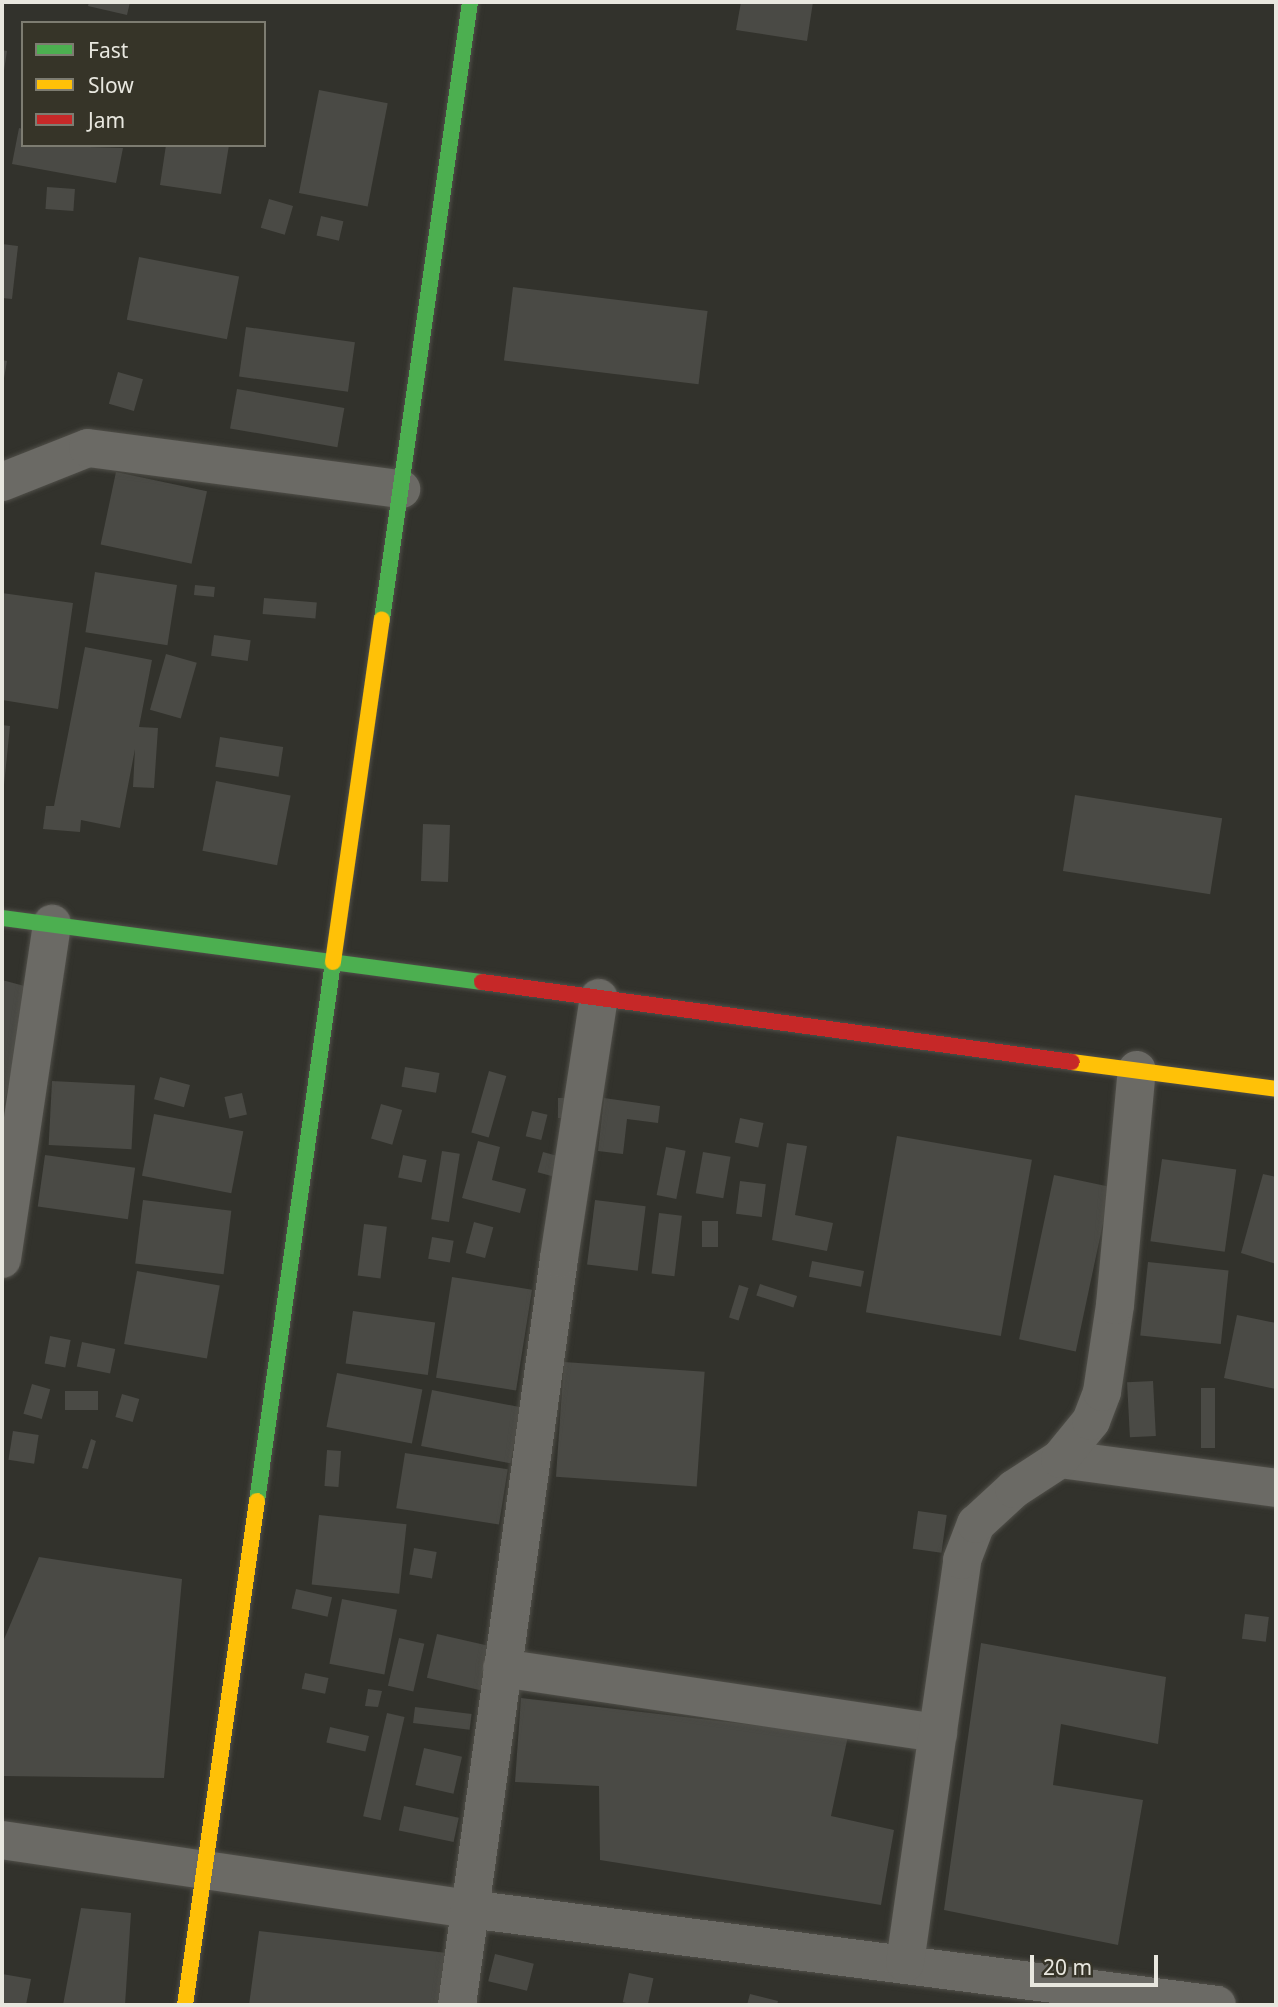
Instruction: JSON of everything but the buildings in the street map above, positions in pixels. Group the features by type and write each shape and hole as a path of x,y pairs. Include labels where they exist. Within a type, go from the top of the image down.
{"street":[{"path":"185,2005 470,2"},
{"path":"2,482 88,448 401,489"},
{"path":"2,918 1276,1089"},
{"path":"2,1259 7,1188 52,925"},
{"path":"457,2005 559,1258 599,998"},
{"path":"905,1963 962,1560 976,1524 1014,1489 1060,1459 1091,1421 1102,1392 1115,1305 1137,1070"},
{"path":"1060,1459 1276,1488"},
{"path":"502,1668 938,1733"},
{"path":"2,1840 469,1909 905,1963 1011,1992 1217,2005"}],"traffic: fast":[{"path":"382,619 470,2"},
{"path":"2,918 482,982"},
{"path":"257,1501 333,962"}],"traffic: slow":[{"path":"333,962 382,619"},
{"path":"1072,1062 1276,1089"},
{"path":"185,2005 257,1501"}],"traffic: jam":[{"path":"482,982 1072,1062"}]}
